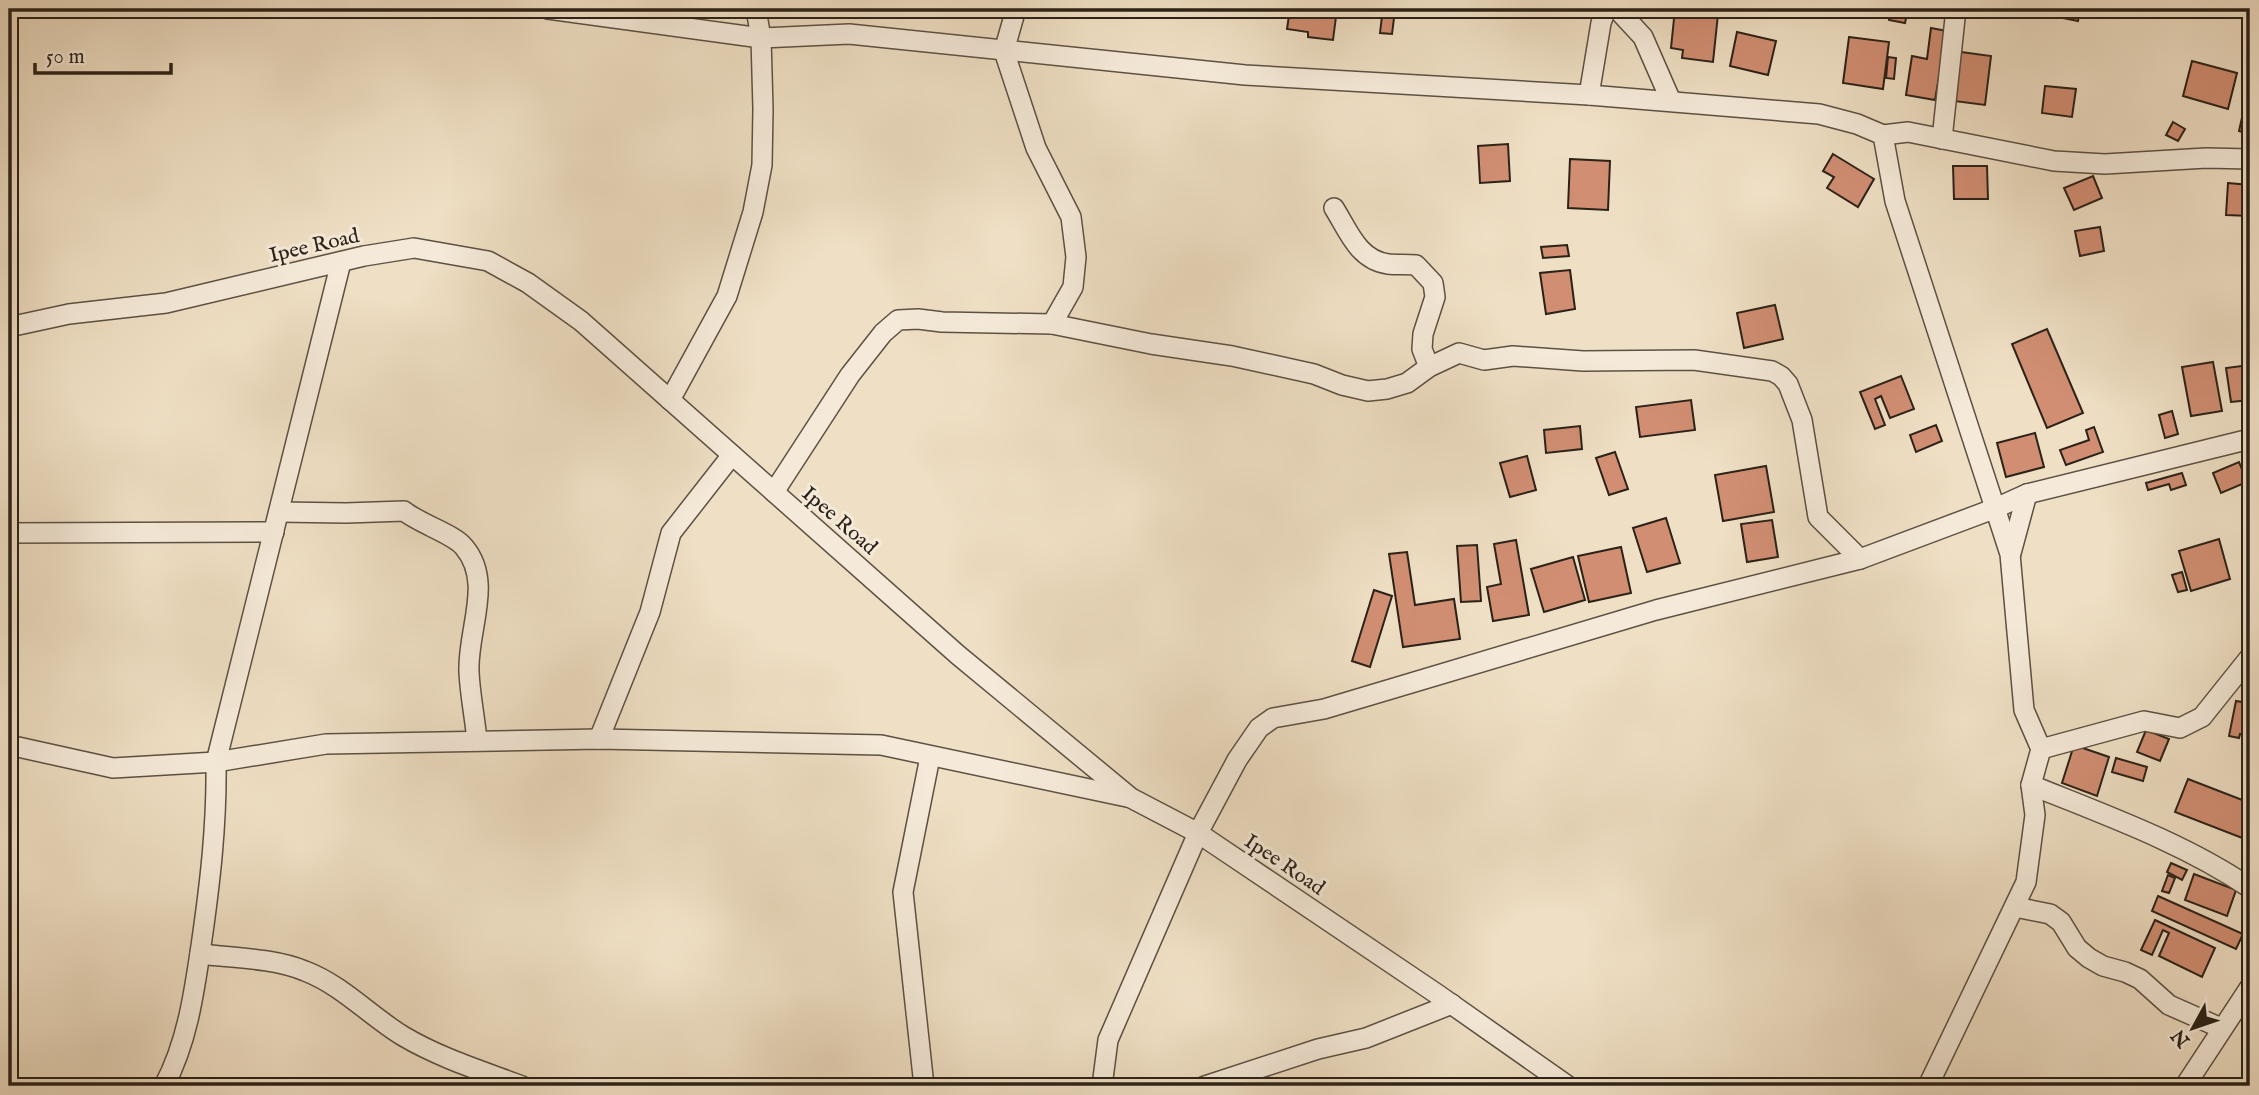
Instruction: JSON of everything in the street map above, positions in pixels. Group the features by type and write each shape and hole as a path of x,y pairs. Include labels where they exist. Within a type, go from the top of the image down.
{"street":[{"path":"548,9 761,38 849,34 1245,75 1589,95 1819,114 1857,124 1883,135 1908,132 2054,161 2105,164 2206,158 2250,159"},
{"path":"670,400 727,296 753,212 762,165 761,38 756,9"},
{"path":"1016,9 1004,51 1036,148 1071,217 1076,257 1073,287 1052,324"},
{"path":"1589,95 1601,23 1606,9"},
{"path":"1617,9 1643,37 1671,101"},
{"path":"1942,139 1956,9"},
{"path":"1883,135 1895,201 2010,554 2024,710 2041,750 2031,785 2035,815 2026,882 1928,1086"},
{"path":"1334,208 1363,252 1374,260 1387,264 1416,265 1433,283 1435,297 1423,334 1423,349 1429,367"},
{"name":"Ipee Road","path":"9,327 69,314 166,303 341,262 414,248 488,261 528,283 581,321 958,654 1131,798 1198,833 1568,1086"},
{"path":"164,1086 172,1072 189,1020 200,954 216,816 216,762 341,262"},
{"path":"774,492 850,375 883,333 898,320 1052,324 1151,344 1232,356 1314,374 1368,391 1407,383 1429,367 1459,353 1484,360 1514,356 1583,360 1694,360 1772,371 1788,384 1802,420 1818,517 1860,559"},
{"path":"1102,1086 1108,1040 1198,833 1237,760 1259,728 1273,718 1324,709 1656,610 1860,559 2026,494 2250,439"},
{"path":"599,739 650,612 670,533 732,455"},
{"path":"2010,554 2026,494"},
{"path":"279,512 404,511 417,521 463,544 476,565 479,596 472,625 468,671 477,741"},
{"path":"9,533 274,532"},
{"path":"2041,750 2144,721 2180,728 2202,718 2250,657"},
{"path":"9,745 113,768 216,762 326,744 599,739 881,745 1131,798"},
{"path":"910,1086 923,1077 903,892 930,757"},
{"path":"2031,785 2147,833 2250,888"},
{"path":"2015,907 2050,914 2062,922 2070,938 2089,958 2140,979 2169,1005 2221,1028"},
{"path":"200,954 303,970 321,979 401,1035 426,1049 522,1086"},
{"path":"2185,1086 2250,987"},
{"path":"1205,1086 1318,1049 1366,1038 1451,1004"}],"building":[{"path":"832,9 864,9 863,17 831,13"},
{"path":"955,9 996,9 996,16"},
{"path":"1290,9 1337,9 1333,40 1308,37 1308,32 1287,29"},
{"path":"1675,9 1718,14 1713,62 1682,58 1683,50 1671,48"},
{"path":"1891,9 1908,9 1905,23 1889,20"},
{"path":"2049,9 2080,9 2078,21 2048,15"},
{"path":"1382,16 1394,18 1392,34 1380,33"},
{"path":"1931,28 1947,31 1935,100 1906,95 1912,56 1927,59"},
{"path":"1737,32 1776,41 1768,75 1730,66"},
{"path":"1849,37 1889,42 1883,89 1843,83"},
{"path":"1961,52 1991,56 1985,105 1954,101"},
{"path":"1888,57 1896,58 1894,79 1886,78"},
{"path":"2192,61 2237,73 2228,109 2183,96"},
{"path":"2045,86 2076,89 2072,117 2042,113"},
{"path":"2247,95 2250,96 2250,134 2239,131"},
{"path":"2173,122 2185,129 2178,141 2166,135"},
{"path":"1508,144 1510,181 1480,183 1478,146"},
{"path":"1833,154 1874,179 1858,207 1827,188 1834,177 1823,171"},
{"path":"1570,159 1610,161 1608,210 1568,208"},
{"path":"1953,166 1987,166 1988,199 1954,199"},
{"path":"2093,176 2102,198 2074,210 2064,188"},
{"path":"2228,183 2250,185 2250,216 2226,215"},
{"path":"2100,227 2104,251 2080,256 2075,231"},
{"path":"1567,245 1569,256 1543,258 1541,247"},
{"path":"1570,270 1575,309 1546,314 1540,273"},
{"path":"1775,305 1783,339 1744,348 1737,313"},
{"path":"2047,329 2083,413 2047,428 2012,344"},
{"path":"2213,362 2222,411 2191,416 2182,367"},
{"path":"2250,365 2250,400 2231,402 2226,368"},
{"path":"1901,376 1914,409 1890,418 1881,396 1875,399 1885,425 1875,429 1860,392"},
{"path":"1691,400 1695,430 1640,437 1636,407"},
{"path":"2172,411 2178,434 2165,438 2159,415"},
{"path":"1936,425 1942,441 1916,452 1910,435"},
{"path":"1580,426 1582,449 1546,453 1544,430"},
{"path":"2094,427 2103,452 2066,465 2060,450 2089,440 2086,430"},
{"path":"2035,433 2044,467 2006,477 1997,443"},
{"path":"1615,452 1628,489 1609,495 1596,458"},
{"path":"1527,456 1536,490 1510,497 1500,463"},
{"path":"2239,462 2247,482 2221,493 2213,473"},
{"path":"1766,466 1774,512 1723,521 1715,475"},
{"path":"2182,473 2186,485 2171,490 2169,484 2148,490 2146,483"},
{"path":"1666,518 1680,563 1647,572 1633,528"},
{"path":"1772,520 1778,557 1747,562 1741,524"},
{"path":"2219,539 2230,579 2191,591 2179,551"},
{"path":"1516,540 1529,615 1493,621 1487,587 1501,584 1494,544"},
{"path":"1477,545 1481,601 1461,602 1457,546"},
{"path":"1621,547 1631,593 1589,602 1578,556"},
{"path":"1407,552 1415,605 1454,599 1460,639 1403,647 1389,554"},
{"path":"1573,557 1585,600 1544,612 1531,569"},
{"path":"2182,572 2187,590 2178,592 2172,575"},
{"path":"1374,590 1392,596 1370,667 1352,661"},
{"path":"2250,689 2250,736 2229,736 2236,701 2248,703"},
{"path":"2146,730 2169,739 2160,761 2137,752"},
{"path":"2074,745 2109,757 2097,796 2062,783"},
{"path":"2116,758 2147,767 2143,781 2112,772"},
{"path":"2188,779 2250,803 2250,841 2175,812"},
{"path":"2171,863 2187,870 2182,880 2167,872"},
{"path":"2194,874 2236,890 2227,916 2185,900"},
{"path":"2168,875 2175,878 2169,893 2162,891"},
{"path":"2158,896 2243,934 2236,949 2152,911"},
{"path":"2155,920 2215,948 2202,977 2159,956 2169,933 2163,930 2152,955 2141,950"}]}
